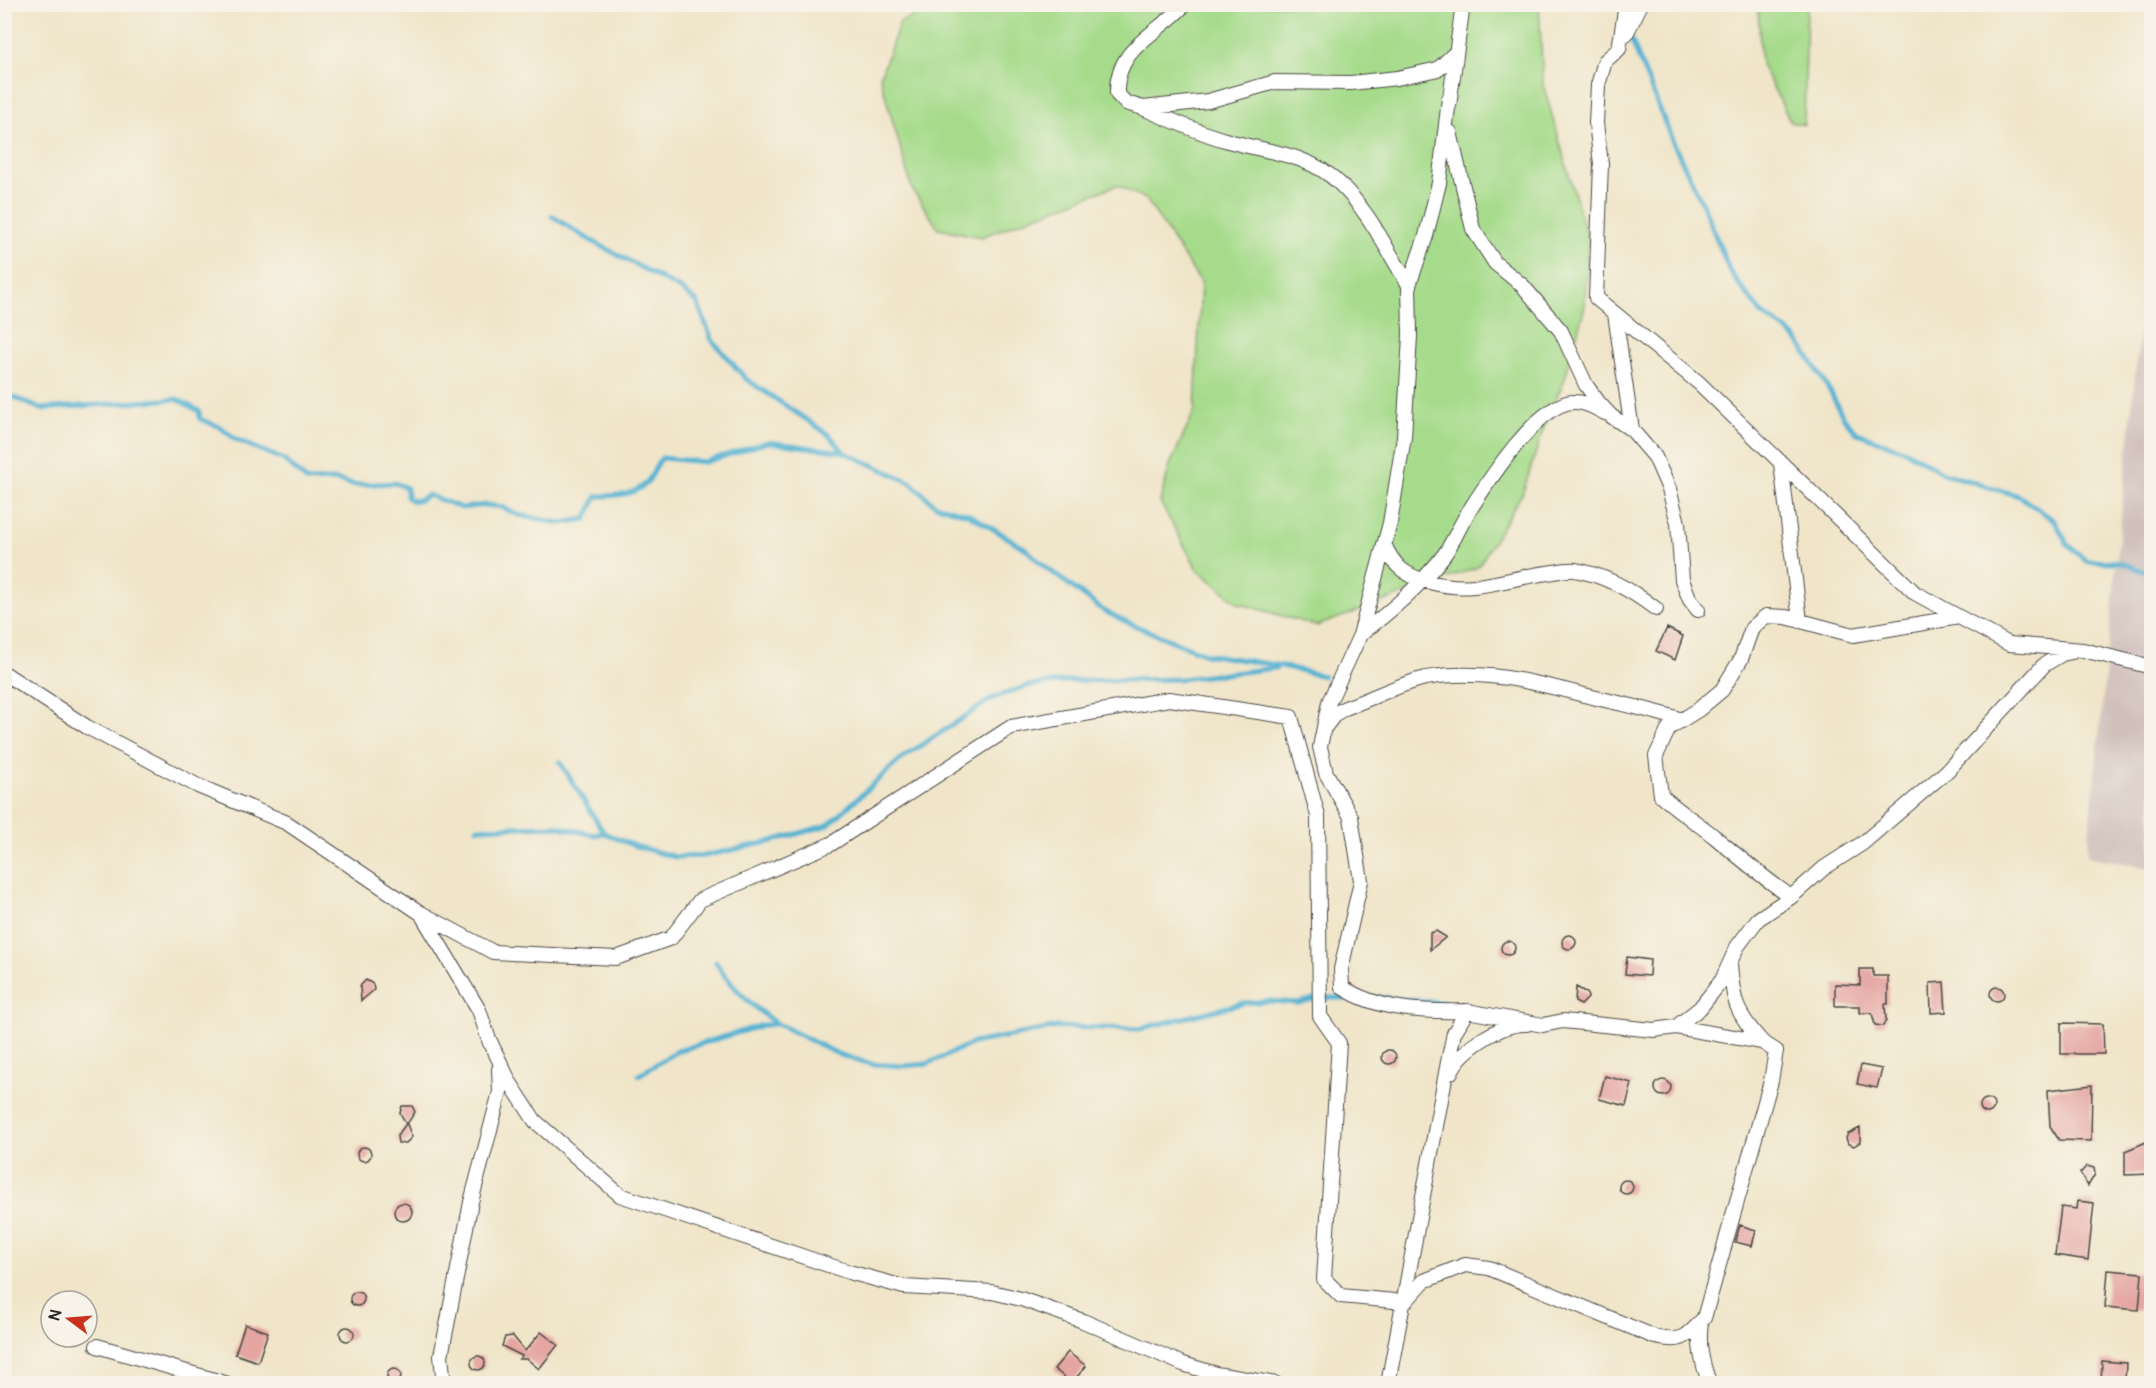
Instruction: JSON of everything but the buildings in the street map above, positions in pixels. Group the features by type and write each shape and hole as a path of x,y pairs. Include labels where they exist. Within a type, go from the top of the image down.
{"street":[{"path":"1185,4 1132,48 1120,67 1118,94 1126,103 1221,140 1263,152 1304,159 1319,168 1339,183 1373,222 1409,285"},
{"path":"1463,4 1439,183 1426,236 1409,285 1410,336 1404,437 1384,544 1361,634 1329,702 1320,747 1326,773 1351,817 1361,881 1341,969 1342,987 1370,1002 1436,1011 1467,1011 1543,1025"},
{"path":"1619,49 1626,4"},
{"path":"1626,34 1633,4"},
{"path":"1641,4 1619,49 1605,61 1598,85 1596,123 1601,164 1596,298 1699,383 1915,593 2009,644 2084,650 2151,667"},
{"path":"1143,108 1208,101 1275,82 1351,83 1397,78 1438,69 1456,52"},
{"path":"1449,99 1450,135 1473,229 1495,263 1523,286 1561,331 1586,385 1611,416"},
{"path":"1616,314 1632,430"},
{"path":"1361,634 1394,609 1423,580 1446,552 1469,511 1533,423 1558,405 1575,401 1611,416 1632,430 1655,457 1669,489 1678,522 1682,580 1690,600 1698,610"},
{"path":"1781,463 1800,621"},
{"path":"1384,544 1391,561 1403,573 1452,588 1472,588 1573,570 1607,580 1640,596 1656,609"},
{"path":"1791,897 1746,866 1715,837 1685,817 1660,795 1656,756 1669,728 1722,690 1741,659 1752,628 1766,616 1786,617 1853,635 1959,617"},
{"path":"1676,1027 1700,1008 1722,980 1737,947 1758,919 1791,897 1824,868 1863,843 1947,771 2044,665 2062,654 2084,650"},
{"path":"4,673 87,727 178,776 286,823 419,912 493,951 616,958 671,938 700,900 831,844 1011,727 1169,699 1291,717 1318,816 1320,1016 1339,1043 1324,1279 1341,1296 1405,1302"},
{"path":"1322,731 1335,714 1345,708 1412,682 1429,678 1472,675 1548,685 1651,710 1682,720"},
{"path":"419,912 479,1010 501,1078 500,1092 471,1202 441,1356 449,1383"},
{"path":"1710,1383 1698,1343 1701,1321 1771,1081 1776,1051 1762,1042 1744,1022 1733,998 1730,963"},
{"path":"1388,1383 1405,1302 1412,1249 1443,1088 1455,1033 1467,1011"},
{"path":"1443,1088 1458,1059 1476,1044 1522,1023 1543,1025 1563,1021 1654,1030 1676,1027 1762,1042"},
{"path":"487,1035 509,1081 535,1122 620,1195 849,1272 904,1287 992,1292 1021,1299 1083,1321 1184,1364 1216,1374 1276,1383"},
{"path":"1405,1302 1424,1281 1465,1264 1489,1268 1655,1337 1672,1341 1689,1336 1701,1321"},
{"path":"99,1347 228,1383"}],"shaded area":[{"path":"2151,219 2151,868 2087,856"}],"green space":[{"path":"937,5 1539,5 1543,84 1588,240 1585,306 1564,382 1549,412 1523,492 1478,567 1317,626 1238,603 1198,570 1160,502 1170,465 1195,410 1201,283 1146,199 1117,185 981,237 938,228 912,189 880,77 900,22"},
{"path":"1758,5 1807,5 1804,125 1791,122 1761,64"}],"waterway":[{"path":"1629,34 1672,140 1704,207 1730,272 1762,314 1788,331 1799,342 1843,417 1857,433 1906,451 1943,473 2019,496 2055,521 2067,543 2086,561 2118,562 2152,574"},
{"path":"552,216 583,236 682,290 697,302 712,340 746,379 829,435 844,452"},
{"path":"4,393 41,409 177,399 199,411 200,419 220,427 237,440 284,460 307,481 335,480 354,485 395,483 407,488 407,497 410,500 417,501 428,495 462,508 486,505 502,507 518,515 560,523 586,519 597,496 626,494 640,488 646,484 662,458 705,462 768,442 844,452 910,482 935,505 968,514 992,528 1026,549 1044,566 1104,611 1131,624 1205,654 1282,666 1323,676"},
{"path":"477,828 556,826 594,835 604,833 632,845 675,857 704,856 769,842 828,825 902,758 993,698 1027,686 1068,681 1180,679 1276,668"},
{"path":"560,762 604,833"},
{"path":"716,962 727,979 743,996 777,1024"},
{"path":"1376,997 1445,1003"},
{"path":"639,1075 677,1051 763,1025 778,1024 840,1055 871,1064 904,1066 927,1064 973,1043 1058,1027 1139,1029 1244,1003 1269,1001 1298,1003 1320,998 1355,998"}]}
